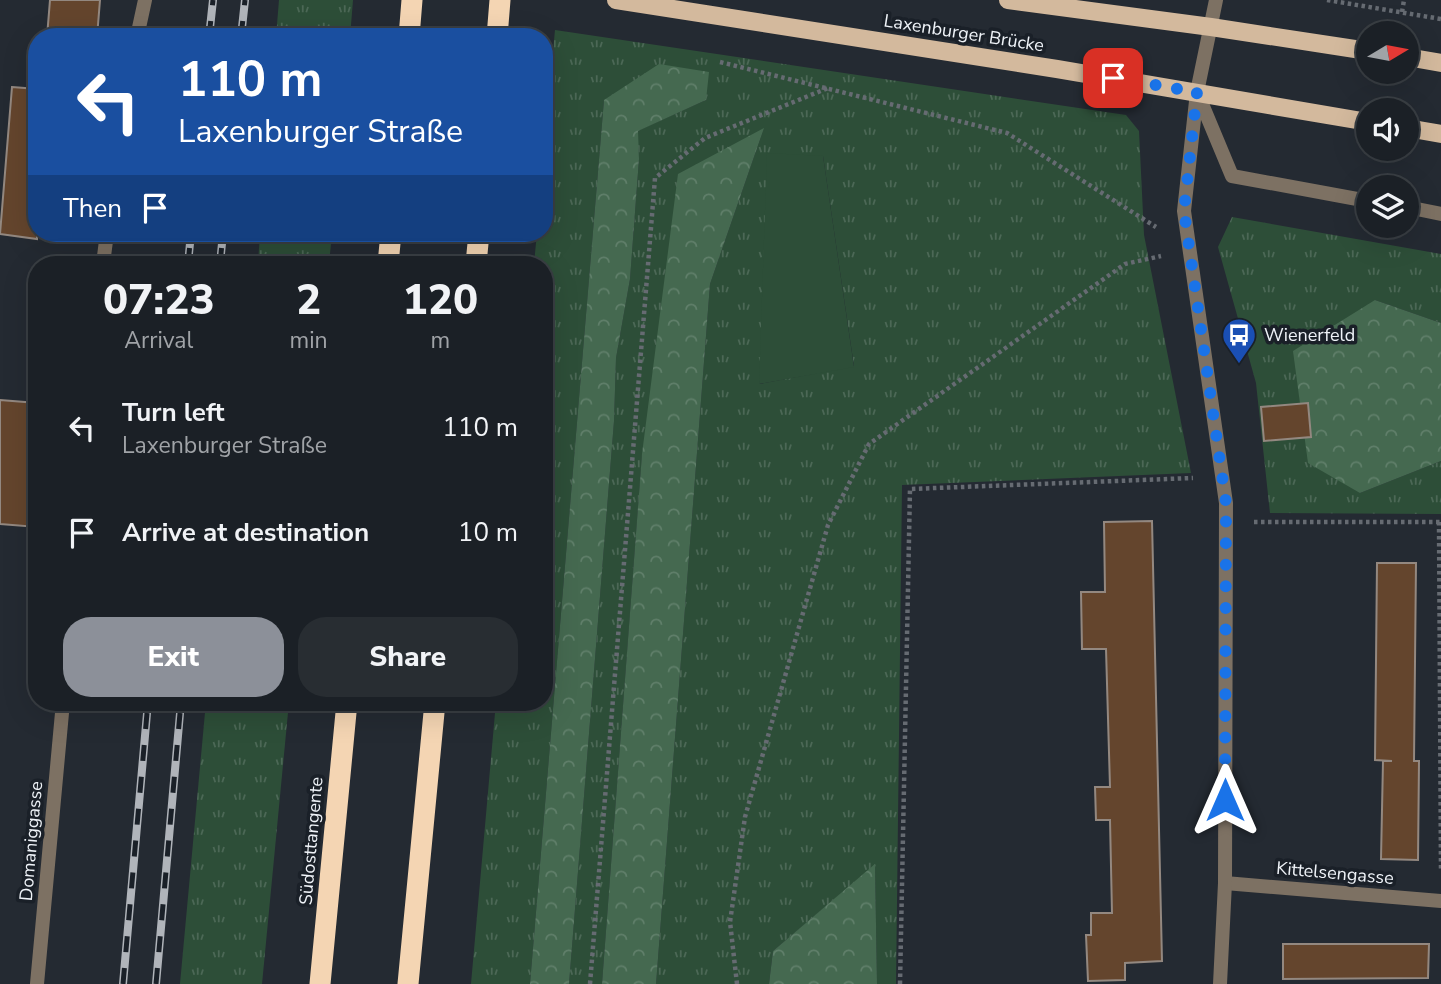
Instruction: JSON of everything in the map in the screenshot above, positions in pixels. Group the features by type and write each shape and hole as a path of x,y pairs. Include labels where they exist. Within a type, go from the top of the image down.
{"highway":[{"path":"410,28 412,0"},
{"path":"498,28 500,0"},
{"name":"Südosttangente","path":"320,984 346,711"},
{"path":"408,984 434,711"}],"main road":[{"name":"Laxenburger Brücke","path":"616,0 1057,69 1356,120"},
{"path":"1008,0 1356,49"},
{"path":"1419,59 1441,63"},
{"path":"1419,130 1441,134"}],"street":[{"path":"139,28 145,0"},
{"path":"1216,0 1197,92 1184,211 1226,503 1225,883 1220,984"},
{"path":"1197,92 1231,176 1356,199"},
{"path":"1419,210 1441,214"},
{"name":"Domaniggasse","path":"37,984 61,711"},
{"name":"Kittelsengasse","path":"1225,883 1441,901"}],"path":[{"path":"1327,0 1441,19"},
{"path":"1402,12 1404,0"},
{"path":"720,62 1007,132 1189,248"},
{"path":"590,984 654,178 705,138 828,89"},
{"path":"737,984 730,922 745,817 828,525 869,444 1125,264 1161,256 1163,269"},
{"path":"900,984 910,489 1194,478 1192,465"},
{"path":"1226,522 1440,522 1441,880"}],"green space":[{"path":"279,0 353,0 351,28 277,28"},
{"path":"555,30 1126,115 1139,131 1144,235 1191,473 902,485 896,984 877,984 875,865 773,951 769,984 656,984 710,284 764,128 642,455 602,984 569,984 614,421 616,358 630,279 639,159 637,131 706,100 604,100 553,709 553,256 535,256 536,242 553,242","holes":["823,156 854,366 759,384"]},
{"path":"659,64 709,72 706,100 638,131 639,159 630,279 616,358 614,421 569,984 530,984 553,711 604,100"},
{"path":"764,128 710,284 656,984 602,984 642,454 678,174"},
{"path":"767,153 823,156 854,367 759,384"},
{"path":"1232,217 1441,254 1441,323 1375,300 1360,493 1441,461 1441,514 1270,513 1256,383 1218,247"},
{"path":"259,242 331,242 330,256 259,256"},
{"path":"1375,300 1441,323 1441,461 1360,493 1308,463 1293,351"},
{"path":"205,711 288,711 262,984 180,984"},
{"path":"495,711 553,711 530,984 471,984"},
{"path":"875,864 877,984 769,984 773,951"}],"building":[{"path":"50,0 100,0 98,28 48,28"},
{"path":"12,87 28,88 28,238 0,234"},
{"path":"0,400 28,402 28,526 0,524"},
{"path":"1308,403 1311,437 1264,441 1261,407"},
{"path":"1152,521 1162,961 1125,963 1125,980 1088,981 1086,935 1091,935 1091,913 1112,913 1110,820 1096,820 1095,787 1110,787 1106,649 1082,649 1081,592 1105,592 1104,522"},
{"path":"1377,563 1416,563 1414,761 1419,761 1418,860 1381,859 1383,761 1392,761 1375,760"},
{"path":"1283,944 1429,944 1428,978 1283,979"}],"railway":[{"path":"210,28 213,0"},
{"path":"242,28 245,0"},
{"path":"189,256 190,242"},
{"path":"221,256 222,242"},
{"path":"123,984 147,711"},
{"path":"156,984 180,711"}],"place":[{"name":"Wienerfeld","path":"1239,365"}],"route":[{"path":"1113,78 1197,92 1184,211 1226,503 1225,800"}]}
